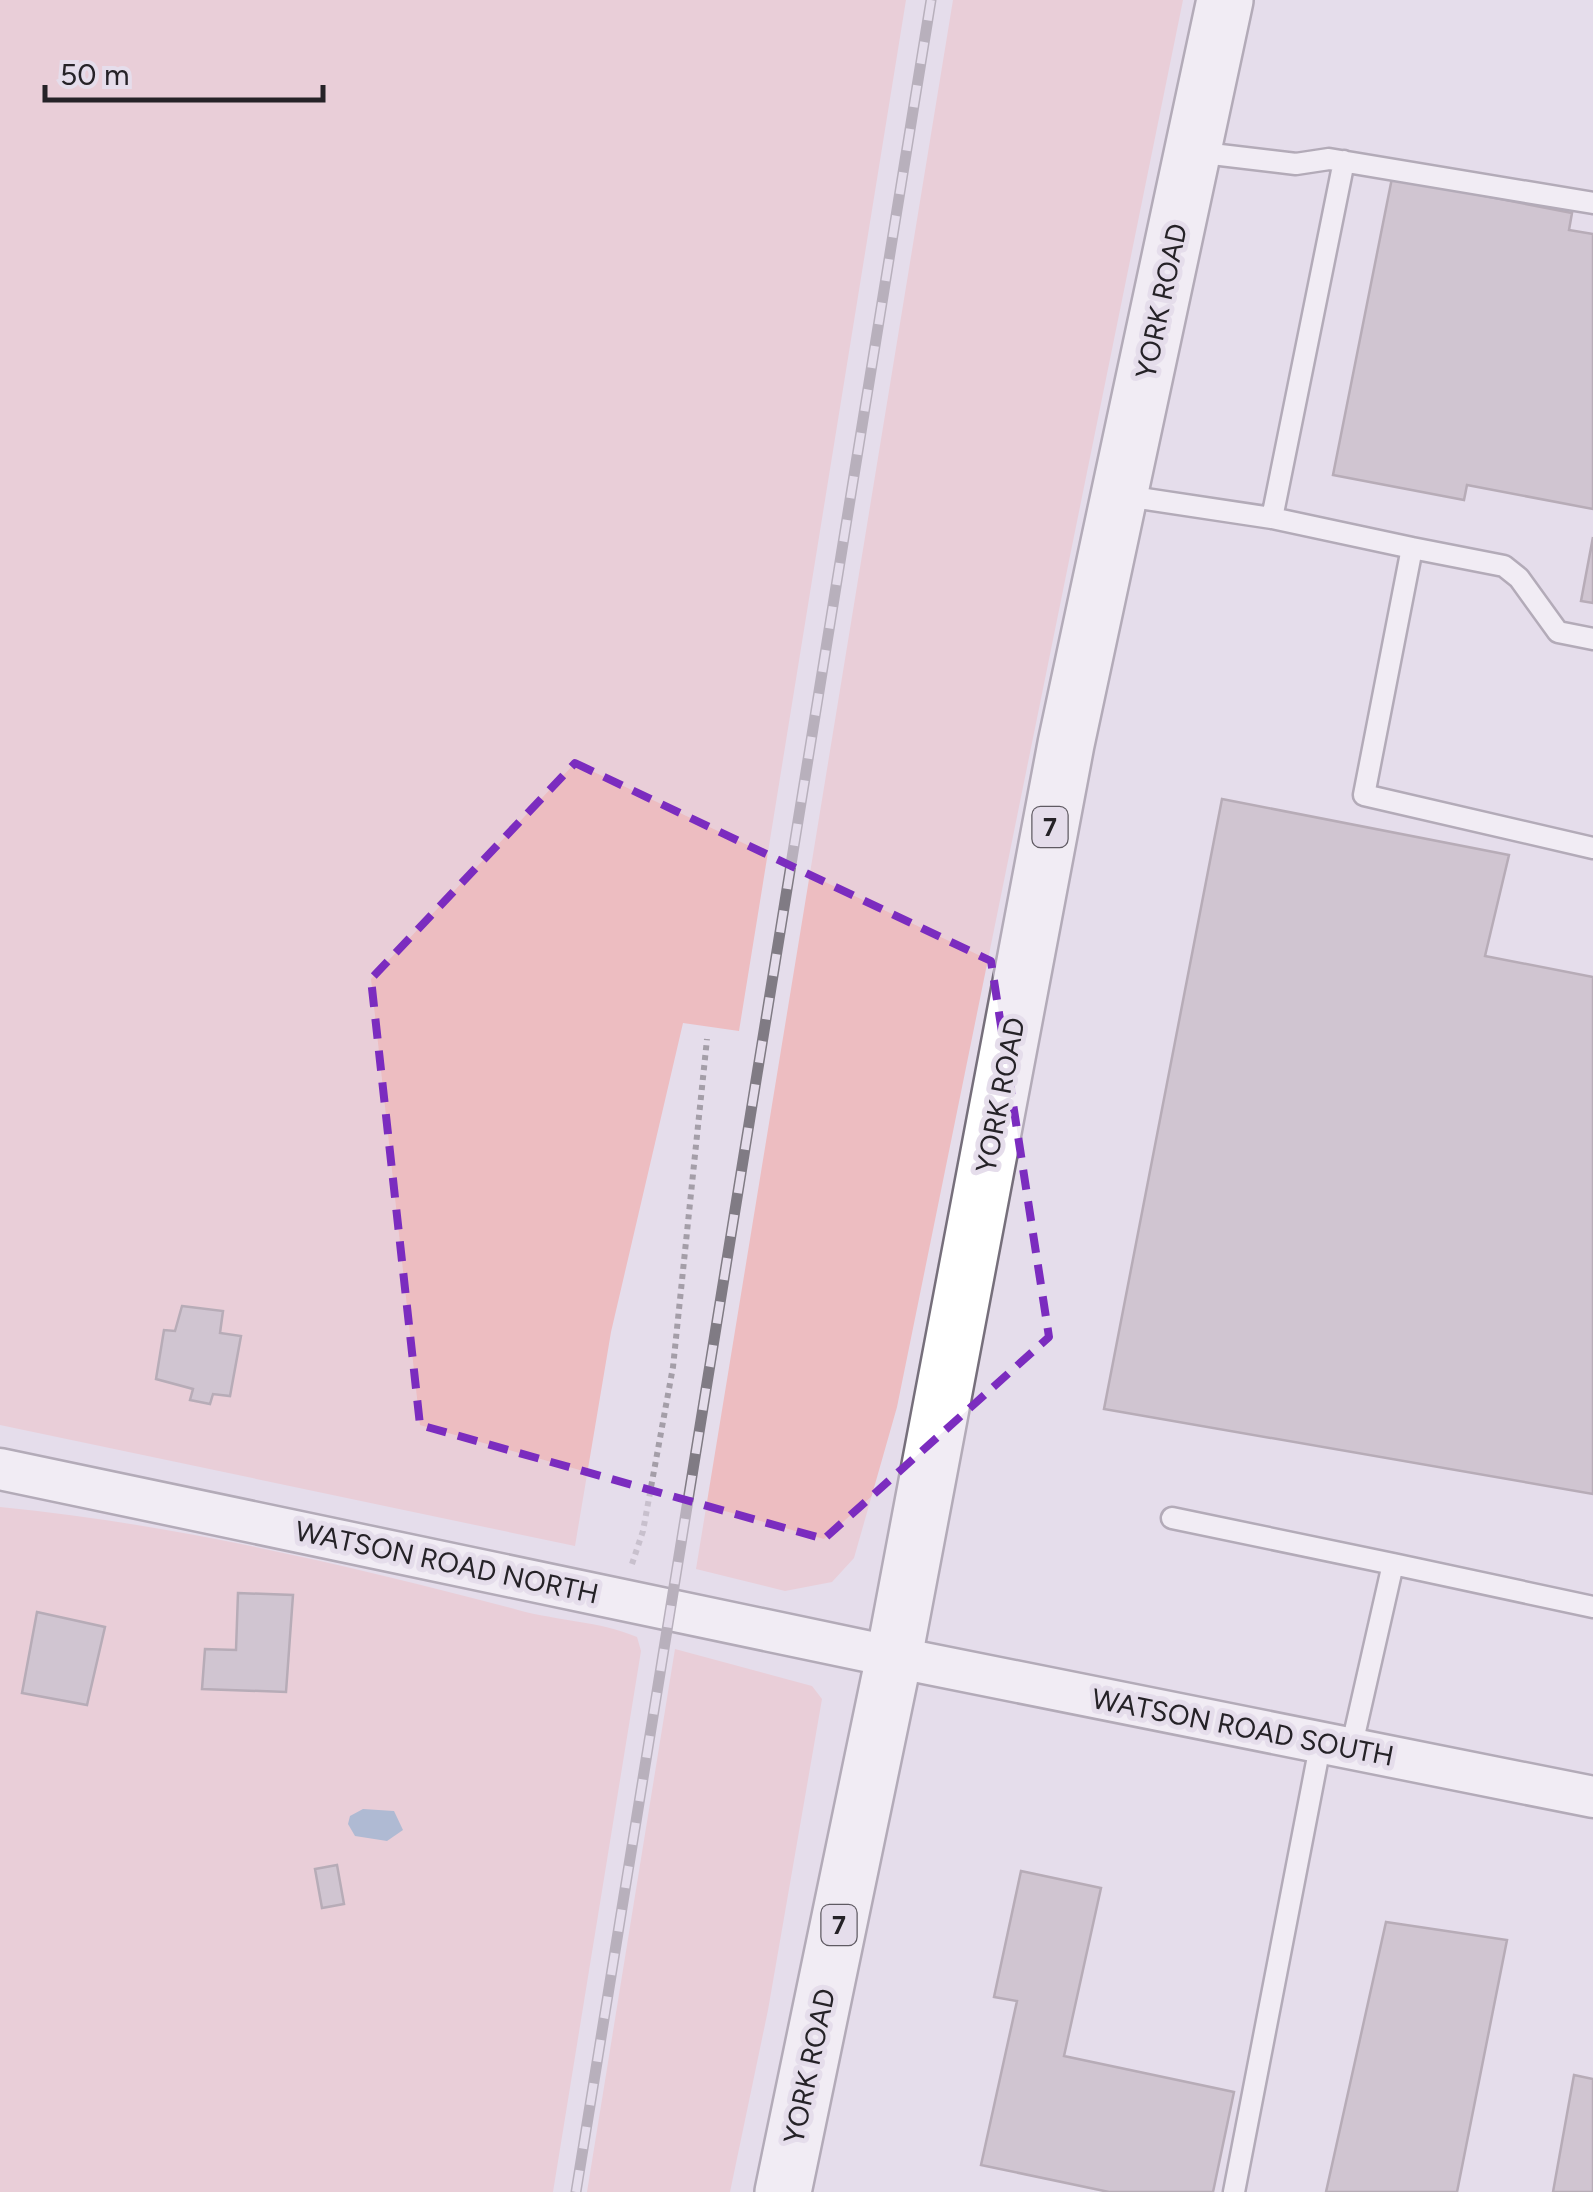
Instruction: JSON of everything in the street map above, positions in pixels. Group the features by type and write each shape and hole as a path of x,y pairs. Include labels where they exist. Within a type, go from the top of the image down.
{"main road":[{"name":"YORK ROAD","path":"784,2192 894,1657 1066,744 1226,0"}],"street":[{"name":"WATSON ROAD NORTH","path":"0,1469 894,1657"},
{"name":"WATSON ROAD SOUTH","path":"894,1657 1593,1797"}],"lane":[{"path":"1193,152 1296,164 1344,161 1593,203"},
{"path":"1272,518 1344,161"},
{"path":"1119,496 1272,518 1504,566 1520,578 1558,632 1593,639"},
{"path":"1412,548 1364,795 1593,848"},
{"path":"1172,1518 1593,1607"},
{"path":"1234,2192 1336,1745 1392,1564"}],"path":[{"path":"619,1598 643,1531 674,1366 707,1039"}],"highlighted area":[{"path":"575,763 991,961 1049,1337 824,1539 420,1425 371,979"}],"shaded area":[{"path":"0,0 906,0 739,1031 683,1023 611,1332 575,1546 0,1425"},
{"path":"953,0 1183,0 897,1407 854,1558 832,1582 785,1591 696,1569"},
{"path":"0,1507 129,1524 260,1548 637,1637 641,1651 553,2192 0,2192","holes":["37,1613 105,1627 22,1692"]},
{"path":"675,1649 812,1686 822,1699 768,2010 730,2192 587,2192"}],"water":[{"path":"363,1809 394,1811 403,1830 387,1841 355,1836 348,1824 350,1816"}],"building":[{"path":"1392,178 1572,213 1569,230 1593,234 1593,509 1467,485 1464,500 1333,475"},
{"path":"1593,537 1593,603 1581,601"},
{"path":"1222,799 1509,855 1485,956 1593,977 1593,1494 1104,1409"},
{"path":"182,1306 223,1311 220,1333 241,1336 230,1396 213,1394 210,1404 190,1400 193,1389 156,1379 164,1330 175,1331"},
{"path":"238,1593 293,1595 286,1692 202,1689 205,1649 236,1650"},
{"path":"37,1612 105,1627 87,1705 22,1693"},
{"path":"337,1865 344,1904 322,1908 315,1869"},
{"path":"1021,1871 1101,1888 1064,2056 1234,2092 1213,2192 1109,2192 981,2165 1017,2001 994,1997"},
{"path":"1386,1922 1507,1940 1457,2192 1326,2192"},
{"path":"1574,2075 1593,2079 1593,2192 1553,2192"}],"railway":[{"path":"576,2192 931,0"}]}
